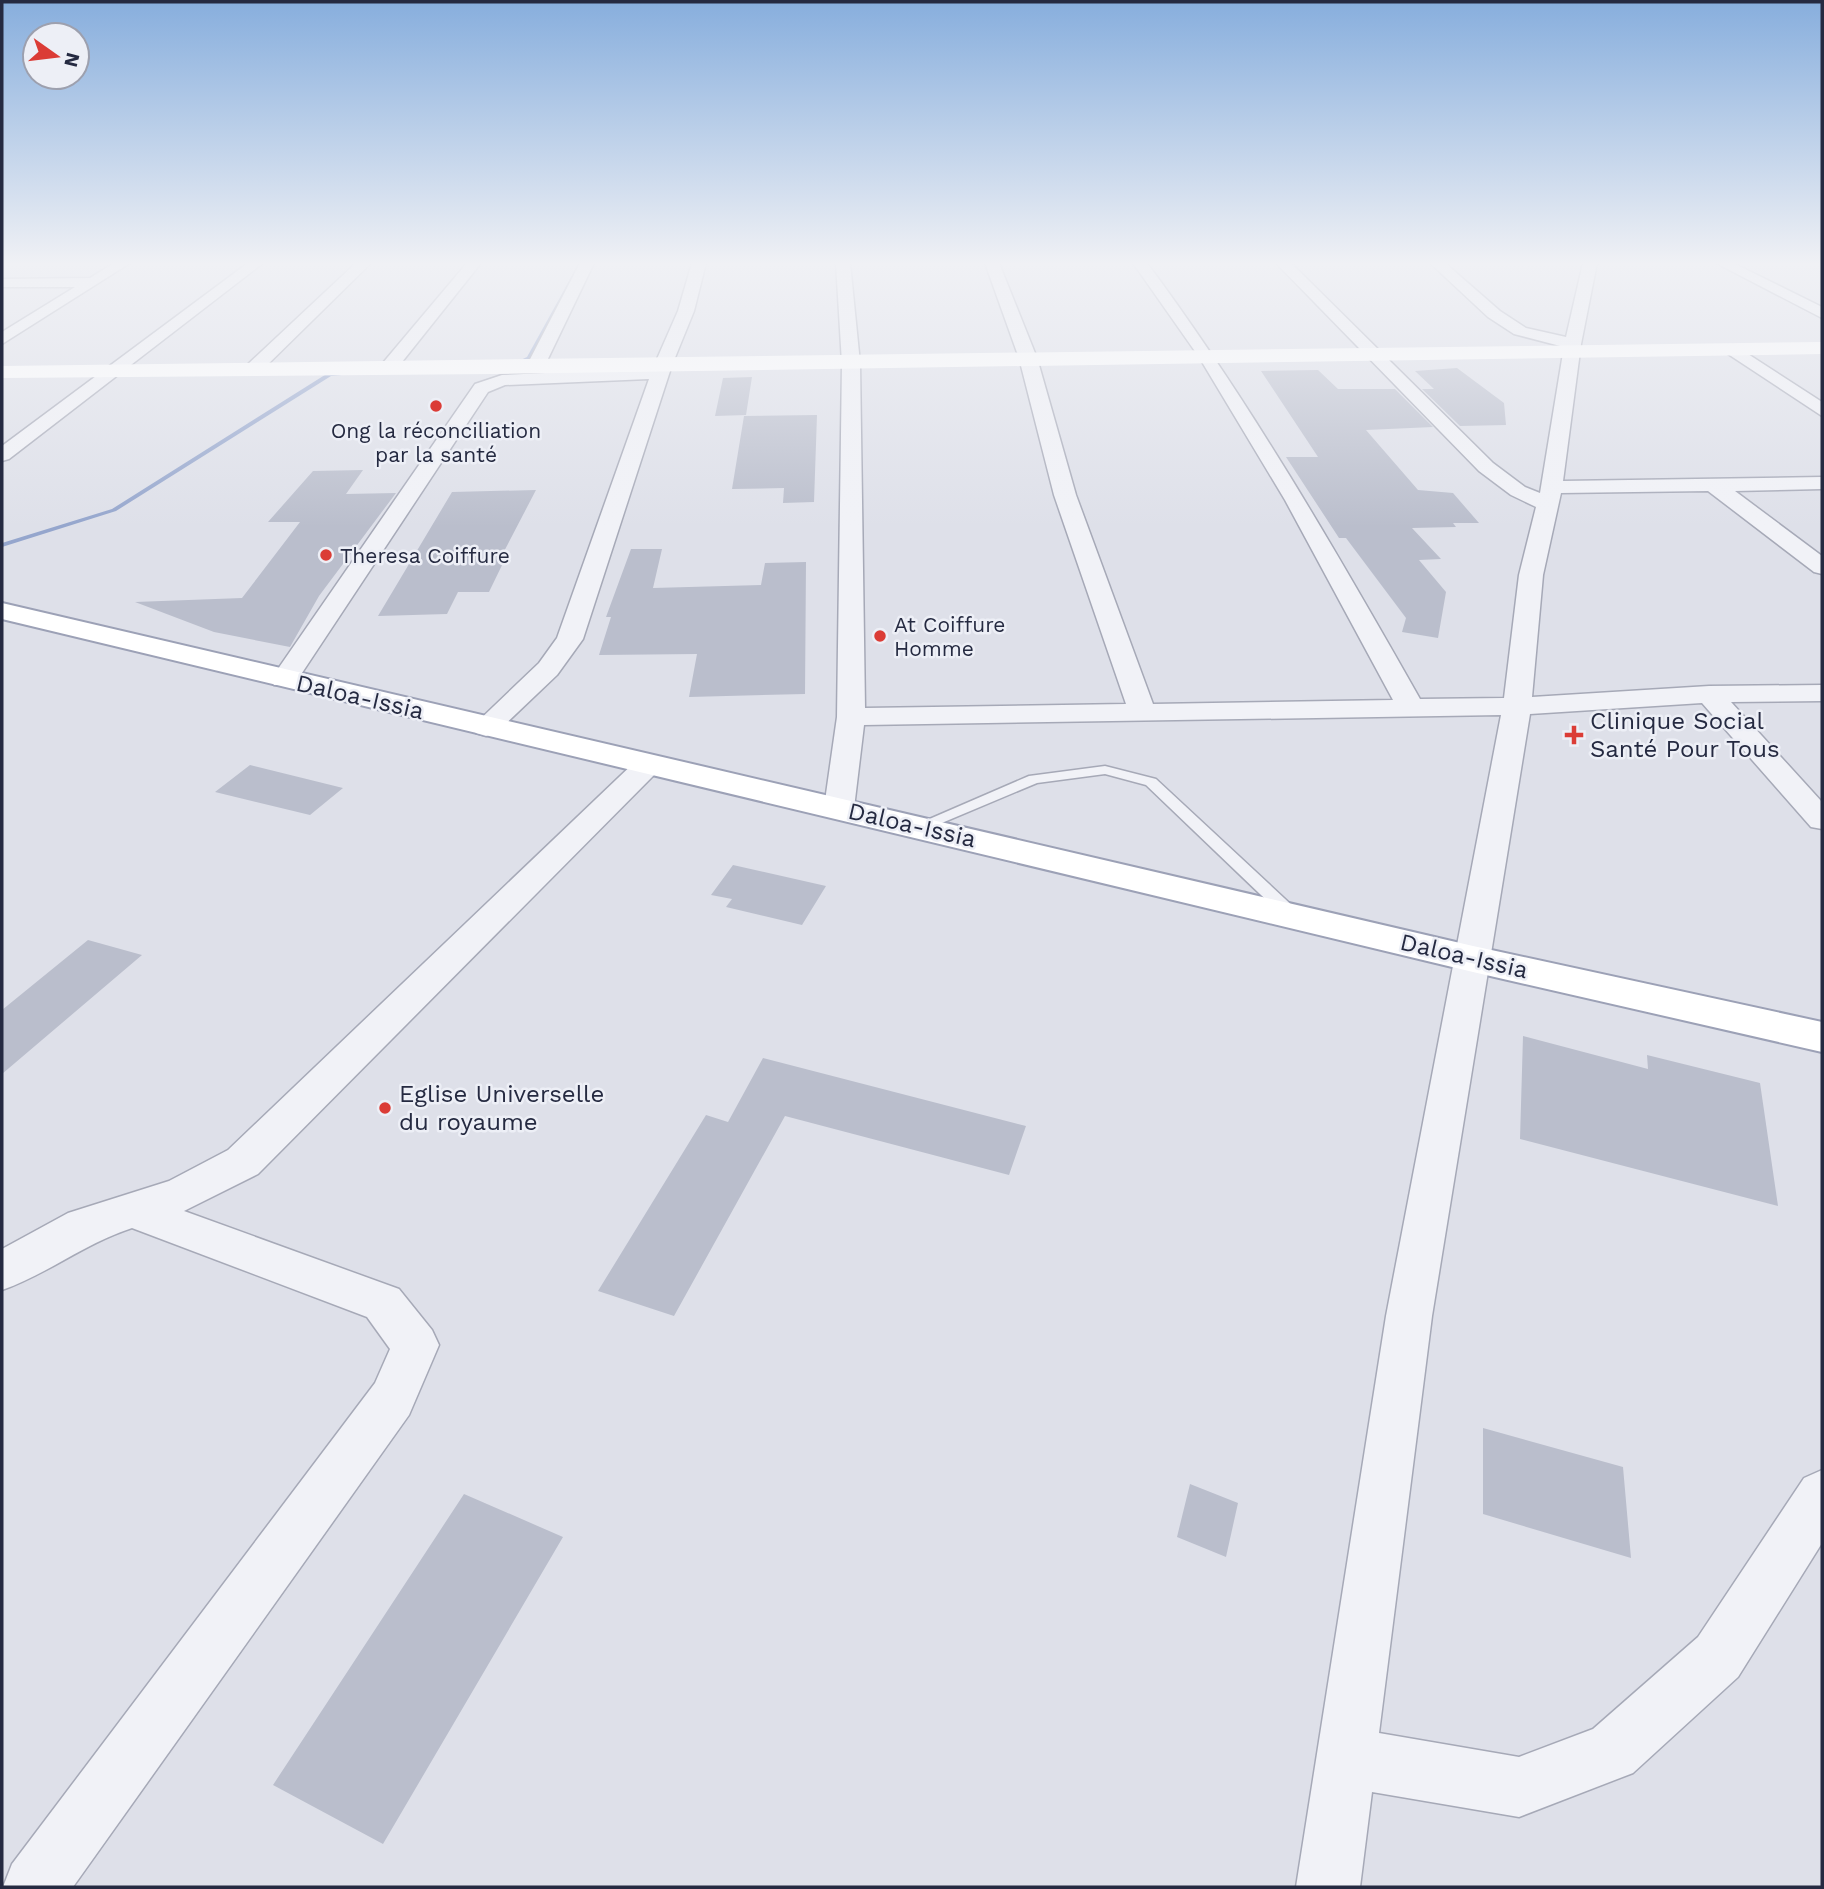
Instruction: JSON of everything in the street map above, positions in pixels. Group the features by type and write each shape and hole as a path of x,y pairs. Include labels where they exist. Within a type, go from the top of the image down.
{"street":[{"path":"2,454 139,351"},
{"path":"253,369 272,351"},
{"path":"388,368 402,351"},
{"path":"530,366 538,351"},
{"path":"486,727 548,669 570,639 669,351"},
{"path":"839,808 851,717 850,351"},
{"path":"1025,351 1065,495 1143,713"},
{"path":"1204,351 1296,500 1410,707"},
{"path":"1370,351 1500,480 1550,495 1715,485 1822,484"},
{"path":"284,679 481,388 502,380 661,369 851,363 1468,351"},
{"path":"1328,1887 1409,1316 1517,706 1531,575 1550,495 1573,351"},
{"path":"1736,351 1822,411"},
{"path":"2,372 530,366 661,369"},
{"path":"1715,485 1822,567"},
{"name":"Daloa-Issia","path":"2,611 1473,959 1822,1037"},
{"path":"851,717 1517,706 1709,694 1822,693"},
{"path":"1709,694 1822,820"},
{"path":"2,1271 83,1226 181,1194 243,1161 649,764"},
{"path":"35,1887 392,1399 415,1345 383,1303 133,1210"},
{"path":"1347,1758 1518,1787 1612,1752 1718,1657 1822,1496"}],"lane":[{"path":"919,827 1034,779 1105,770 1151,782 1292,915"}],"building":[{"path":"1457,368 1504,403 1506,425 1460,426 1422,389 1434,389 1415,371"},
{"path":"1318,370 1338,389 1395,389 1433,427 1366,430 1418,490 1453,493 1479,523 1453,523 1456,527 1412,528 1441,559 1419,560 1446,592 1438,638 1402,632 1406,618 1346,538 1339,538 1286,457 1318,457 1261,371"},
{"path":"752,377 746,415 715,416 723,378"},
{"path":"817,415 814,502 783,503 784,488 732,489 744,416"},
{"path":"363,470 346,494 396,493 319,596 290,647 214,632 135,602 242,598 300,522 268,522 313,471"},
{"path":"536,490 499,561 504,561 489,592 458,592 447,614 378,616 452,492"},
{"path":"631,549 662,549 653,588 761,585 765,563 806,562 805,694 689,697 697,654 599,655 611,617 606,617"},
{"path":"250,765 343,788 310,815 215,792"},
{"path":"733,865 826,886 802,925 726,907 732,899 711,895"},
{"path":"88,940 142,955 2,1074 2,1010"},
{"path":"1523,1036 1648,1069 1647,1055 1760,1083 1778,1206 1520,1139"},
{"path":"763,1058 1026,1126 1009,1175 785,1116 674,1316 598,1291 706,1115 728,1122"},
{"path":"1483,1428 1623,1467 1631,1558 1483,1514"},
{"path":"1190,1484 1238,1503 1226,1557 1177,1537"},
{"path":"464,1494 563,1537 383,1844 273,1785"}],"waterway":[{"path":"516,364 529,358 533,351"},
{"path":"2,545 114,510 330,374 340,374"}],"place":[{"name":"Ong la réconciliation par la santé","path":"436,406"},
{"name":"Theresa Coiffure","path":"326,555"},
{"name":"At Coiffure Homme","path":"880,636"},
{"name":"Clinique Social Santé Pour Tous","path":"1574,735"},
{"name":"Eglise Universelle du royaume","path":"385,1108"}]}
